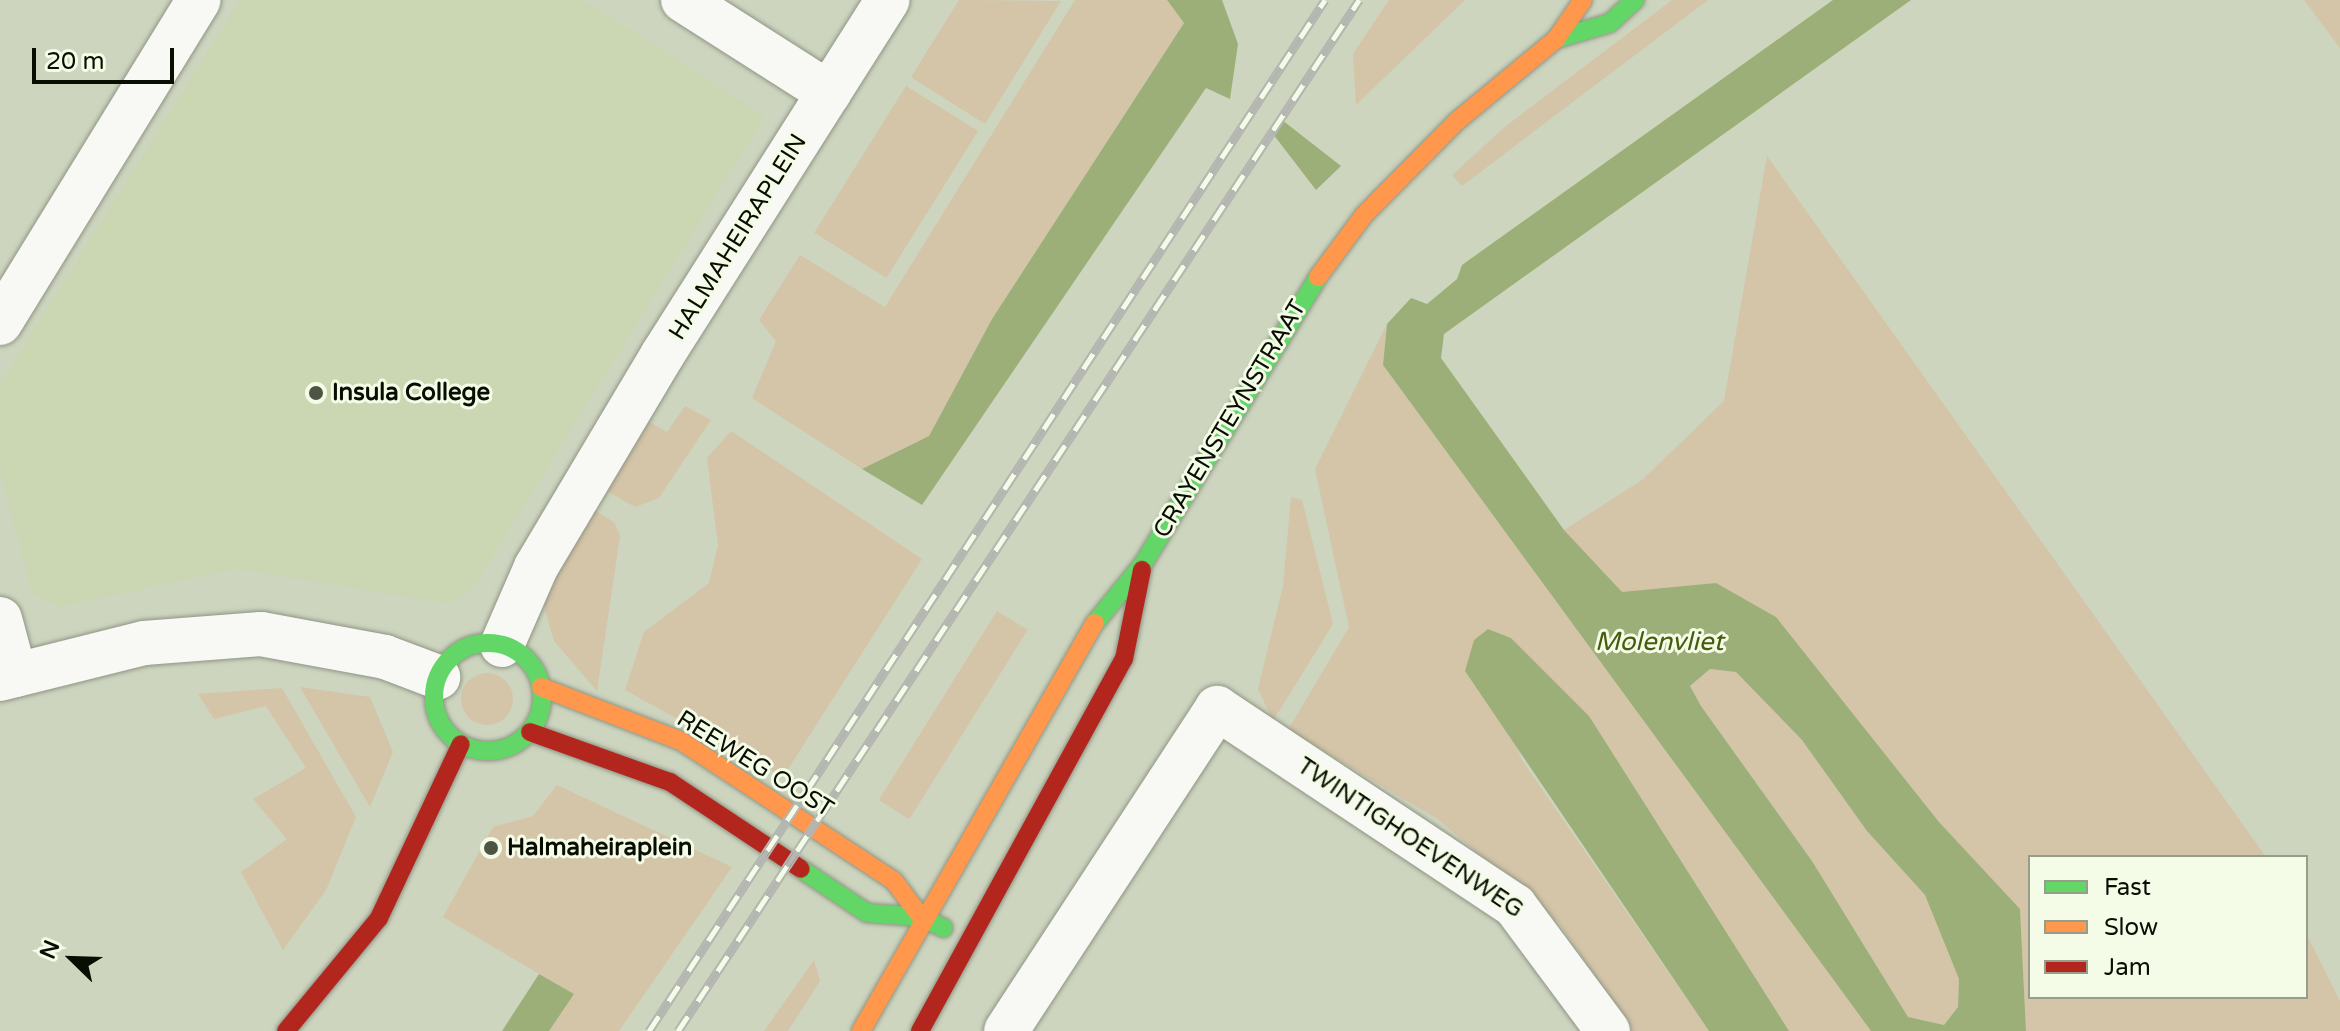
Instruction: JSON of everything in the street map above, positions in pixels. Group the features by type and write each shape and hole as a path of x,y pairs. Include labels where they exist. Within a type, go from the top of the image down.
{"main road":[{"name":"CRAYENSTEYNSTRAAT","path":"861,1031 921,917 1083,639 1143,564 1284,322 1364,215 1457,121 1556,39 1583,0"},
{"name":"CRAYENSTEYNSTRAAT","path":"1556,39 1610,23 1635,0"},
{"name":"CRAYENSTEYNSTRAAT","path":"920,1031 1124,659 1143,564"},
{"path":"502,645 528,660 541,687 530,732 490,752 461,744 434,708 438,677 457,653 502,645"},
{"name":"REEWEG OOST","path":"541,687 681,741 894,881 921,917"},
{"name":"REEWEG OOST","path":"530,732 670,782 867,913 921,917 970,941"},
{"path":"286,1031 346,966 391,899 461,744"}],"street":[{"path":"0,323 199,0"},
{"path":"683,0 829,93"},
{"name":"HALMAHEIRAPLEIN","path":"502,645 536,567 663,354 888,0"},
{"path":"0,619 7,677 144,643 261,634 385,657 438,677"},
{"name":"TWINTIGHOEVENWEG","path":"1006,1031 1217,708 1515,906 1608,1031"}],"shaded area":[{"path":"240,0 583,0 765,116 473,588 448,604 236,569 59,607 32,593 0,469 0,384"},
{"path":"959,0 1061,1 985,124 911,77"},
{"path":"1075,0 1167,0 1184,23 992,319 929,436 862,469 752,398 776,341 759,320 800,255 885,307"},
{"path":"1389,0 1465,0 1356,105 1353,54"},
{"path":"1672,0 1708,0 1462,186 1452,175 1506,126"},
{"path":"2304,0 2340,0 2340,48"},
{"path":"906,86 978,131 886,278 814,233"},
{"path":"1767,156 2265,855 2028,855 2028,999 2308,999 2308,937 2340,1001 2340,1031 2026,1031 2020,909 1939,822 1776,617 1716,583 1622,593 1564,530 1642,480 1724,401"},
{"path":"1387,324 1383,365 1871,1031 1789,1031 1589,716 1511,638 1488,629 1474,640 1522,760 1709,1031 1632,1031 1559,923 1439,820 1288,730 1349,627 1315,469"},
{"path":"685,406 711,420 659,498 635,507 607,491 649,422 667,432"},
{"path":"731,431 922,559 783,777 625,690 644,632 709,583 718,545 707,458"},
{"path":"1291,497 1302,500 1333,624 1273,721 1258,689 1283,586"},
{"path":"594,510 614,522 620,536 597,691 554,641 544,607 549,584"},
{"path":"997,611 1028,630 909,819 879,800"},
{"path":"1710,669 1736,672 1802,740 1867,831 1925,895 1959,979 1958,1007 1944,1025 1908,1017 1812,861 1701,706 1690,686"},
{"path":"487,673 505,681 513,699 505,717 487,725 469,717 461,699 469,681"},
{"path":"300,687 370,697 393,752 370,807"},
{"path":"282,688 356,817 326,890 283,950 241,872 287,839 253,799 306,768 266,706 214,719 198,694"},
{"path":"557,785 732,867 619,1031 549,1031 573,994 443,917 493,827 533,816"},
{"path":"814,960 820,981 788,1031 764,1031"}],"water":[{"path":"1167,0 1222,0 1238,44 1230,99 1206,88 922,505 862,469 929,436 992,319 1184,23"},
{"name":"Molenvliet","path":"1833,0 1911,0 1444,334 1441,358 1564,530 1622,592 1716,583 1776,617 1939,822 2020,909 2026,1031 1871,1031 1383,365 1387,324 1411,298 1427,304 1457,279 1462,265","holes":["1710,669 1736,672 1802,740 1867,831 1925,895 1959,979 1958,1007 1944,1025 1908,1017 1812,861 1701,706 1690,686"]},
{"path":"1282,120 1341,166 1316,190 1273,134"},
{"path":"1488,629 1511,638 1589,716 1789,1031 1709,1031 1465,671 1474,640"},
{"path":"539,974 574,994 549,1031 502,1031"}],"railway":[{"path":"649,1031 1325,0"},
{"path":"678,1031 1359,0"}],"traffic: fast":[{"path":"1556,39 1610,23 1635,0"},
{"path":"1095,623 1143,564 1318,277"},
{"path":"488,643 509,647 526,659 538,676 542,697 538,718 526,735 509,747 488,751 467,747 450,735 438,718 434,697 438,676 450,659 467,647 488,643"},
{"path":"801,869 867,913 921,917 944,928"}],"traffic: slow":[{"path":"1318,277 1364,215 1457,121 1556,39 1583,0"},
{"path":"861,1031 1095,623"},
{"path":"541,687 681,741 894,881 921,917"}],"traffic: jam":[{"path":"920,1031 1124,659 1142,570"},
{"path":"530,732 670,782 801,869"},
{"path":"286,1031 379,918 461,744"}],"place":[{"name":"Insula College","path":"316,393"},
{"name":"Halmaheiraplein","path":"491,848"}]}
